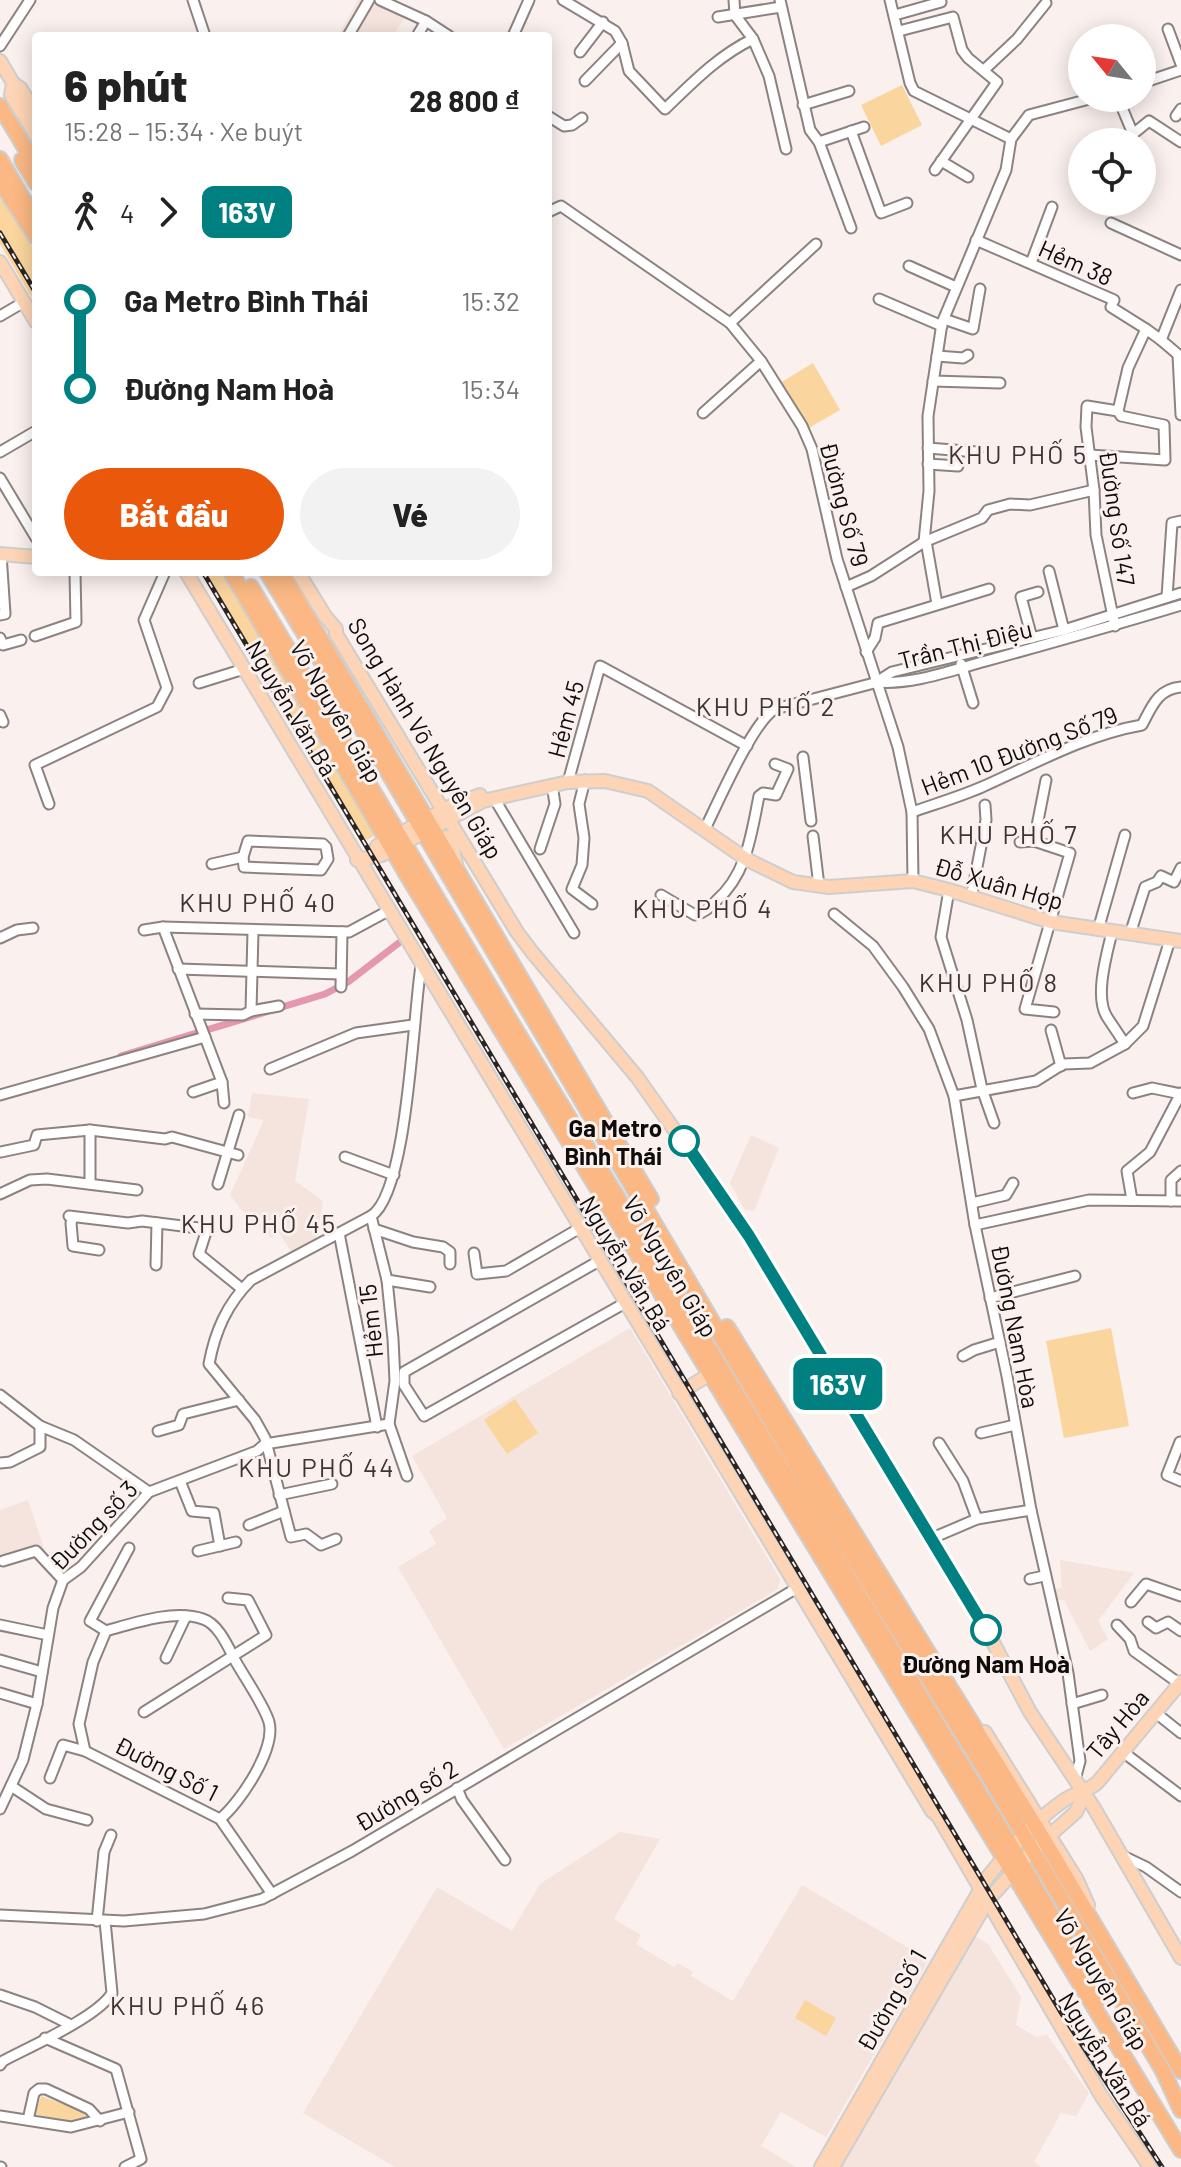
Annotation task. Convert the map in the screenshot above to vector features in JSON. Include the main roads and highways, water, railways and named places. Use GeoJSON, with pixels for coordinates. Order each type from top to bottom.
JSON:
{"type":"FeatureCollection","features":[{"type":"Feature","properties":{"kind":"highway"},"geometry":{"type":"LineString","coordinates":[[0,106],[32,159]]}},
{"type":"Feature","properties":{"kind":"highway"},"geometry":{"type":"LineString","coordinates":[[0,123],[32,176]]}},
{"type":"Feature","properties":{"kind":"highway"},"geometry":{"type":"LineString","coordinates":[[0,159],[32,214]]}},
{"type":"Feature","properties":{"kind":"highway"},"geometry":{"type":"LineString","coordinates":[[1,184],[21,196]]}},
{"type":"Feature","properties":{"kind":"highway"},"geometry":{"type":"LineString","coordinates":[[1,184],[32,231]]}},
{"type":"Feature","properties":{"kind":"highway","name":"Võ Nguyên Giáp"},"geometry":{"type":"LineString","coordinates":[[233,576],[1008,1852],[1181,2150]]}},
{"type":"Feature","properties":{"kind":"highway","name":"Võ Nguyên Giáp"},"geometry":{"type":"LineString","coordinates":[[244,576],[395,842]]}},
{"type":"Feature","properties":{"kind":"highway","name":"Võ Nguyên Giáp"},"geometry":{"type":"LineString","coordinates":[[269,576],[385,767],[457,869],[713,1305],[1032,1826]]}},
{"type":"Feature","properties":{"kind":"highway","name":"Võ Nguyên Giáp"},"geometry":{"type":"LineString","coordinates":[[283,576],[402,776],[428,829],[437,856],[818,1501],[1015,1819],[1032,1826]]}},
{"type":"Feature","properties":{"kind":"highway"},"geometry":{"type":"LineString","coordinates":[[385,767],[402,776]]}},
{"type":"Feature","properties":{"kind":"highway"},"geometry":{"type":"LineString","coordinates":[[997,1765],[998,1792]]}},
{"type":"Feature","properties":{"kind":"highway"},"geometry":{"type":"LineString","coordinates":[[1032,1826],[1042,1842]]}},
{"type":"Feature","properties":{"kind":"highway","name":"Võ Nguyên Giáp"},"geometry":{"type":"LineString","coordinates":[[1042,1842],[1093,1922],[1174,2069],[1181,2110]]}},
{"type":"Feature","properties":{"kind":"highway","name":"Võ Nguyên Giáp"},"geometry":{"type":"LineString","coordinates":[[1042,1842],[1174,2069]]}},
{"type":"Feature","properties":{"kind":"highway","name":"Võ Nguyên Giáp"},"geometry":{"type":"LineString","coordinates":[[1016,1867],[1181,2132]]}},
{"type":"Feature","properties":{"kind":"highway"},"geometry":{"type":"LineString","coordinates":[[1174,2069],[1181,2087]]}},
{"type":"Feature","properties":{"kind":"main road"},"geometry":{"type":"LineString","coordinates":[[0,61],[32,107]]}},
{"type":"Feature","properties":{"kind":"main road"},"geometry":{"type":"LineString","coordinates":[[13,83],[11,95],[32,129]]}},
{"type":"Feature","properties":{"kind":"main road"},"geometry":{"type":"LineString","coordinates":[[0,262],[32,315]]}},
{"type":"Feature","properties":{"kind":"main road"},"geometry":{"type":"LineString","coordinates":[[0,554],[32,557]]}},
{"type":"Feature","properties":{"kind":"main road","name":"Nguyễn Văn Bá"},"geometry":{"type":"LineString","coordinates":[[188,576],[599,1261],[932,1811],[938,1816],[1019,1966],[1027,1972],[1102,2097],[1150,2167]]}},
{"type":"Feature","properties":{"kind":"main road","name":"Song Hành Võ Nguyên Giáp"},"geometry":{"type":"LineString","coordinates":[[300,576],[325,616],[342,633],[421,757],[450,812]]}},
{"type":"Feature","properties":{"kind":"main road","name":"Song Hành Võ Nguyên Giáp"},"geometry":{"type":"LineString","coordinates":[[308,576],[329,611],[336,634],[486,868],[485,880],[532,952],[637,1077],[749,1236],[1017,1682],[1030,1712],[1085,1793],[1181,1958]]}},
{"type":"Feature","properties":{"kind":"main road","name":"Đỗ Xuân Hợp"},"geometry":{"type":"LineString","coordinates":[[450,812],[549,785],[585,780],[618,783],[648,791],[746,859],[793,882],[858,887],[913,881],[1051,922],[1175,941]]}},
{"type":"Feature","properties":{"kind":"main road","name":"Đỗ Xuân Hợp"},"geometry":{"type":"LineString","coordinates":[[357,860],[373,855],[377,846],[428,829],[450,812],[485,794],[537,784],[549,785]]}},
{"type":"Feature","properties":{"kind":"main road"},"geometry":{"type":"LineString","coordinates":[[679,1393],[716,1371]]}},
{"type":"Feature","properties":{"kind":"main road","name":"Tây Hòa"},"geometry":{"type":"LineString","coordinates":[[1016,1867],[1076,1812],[1085,1793],[1180,1683]]}},
{"type":"Feature","properties":{"kind":"main road","name":"Võ Nguyên Giáp"},"geometry":{"type":"LineString","coordinates":[[968,1717],[986,1733],[1032,1826]]}},
{"type":"Feature","properties":{"kind":"main road","name":"Tây Hòa"},"geometry":{"type":"LineString","coordinates":[[1008,1852],[1032,1826],[1068,1797],[1085,1793]]}},
{"type":"Feature","properties":{"kind":"main road"},"geometry":{"type":"LineString","coordinates":[[1032,1826],[1042,1842]]}},
{"type":"Feature","properties":{"kind":"main road","name":"Đường Số 1"},"geometry":{"type":"LineString","coordinates":[[833,2167],[1008,1852]]}},
{"type":"Feature","properties":{"kind":"main road","name":"Đường Số 1"},"geometry":{"type":"LineString","coordinates":[[821,2167],[982,1898],[1016,1867]]}},
{"type":"Feature","properties":{"kind":"waterway"},"geometry":{"type":"LineString","coordinates":[[121,1056],[325,994],[348,982],[400,942]]}},
{"type":"Feature","properties":{"kind":"railway"},"geometry":{"type":"LineString","coordinates":[[0,233],[32,286]]}},
{"type":"Feature","properties":{"kind":"railway"},"geometry":{"type":"LineString","coordinates":[[205,576],[1062,2014],[1162,2167]]}},
{"type":"Feature","properties":{"kind":"place","name":"Ga Metro Bình Thái"},"geometry":{"type":"Point","coordinates":[684,1141]}},
{"type":"Feature","properties":{"kind":"place","name":"Đường Nam Hoà"},"geometry":{"type":"Point","coordinates":[986,1630]}},
{"type":"Feature","properties":{"kind":"district","name":"KHU PHỐ 5"},"geometry":{"type":"Point","coordinates":[1018,453]}},
{"type":"Feature","properties":{"kind":"district","name":"KHU PHỐ 2"},"geometry":{"type":"Point","coordinates":[766,705]}},
{"type":"Feature","properties":{"kind":"district","name":"KHU PHỐ 7"},"geometry":{"type":"Point","coordinates":[1009,833]}},
{"type":"Feature","properties":{"kind":"district","name":"KHU PHỐ 40"},"geometry":{"type":"Point","coordinates":[258,901]}},
{"type":"Feature","properties":{"kind":"district","name":"KHU PHỐ 4"},"geometry":{"type":"Point","coordinates":[703,907]}},
{"type":"Feature","properties":{"kind":"district","name":"KHU PHỐ 8"},"geometry":{"type":"Point","coordinates":[989,981]}},
{"type":"Feature","properties":{"kind":"district","name":"KHU PHỐ 45"},"geometry":{"type":"Point","coordinates":[259,1222]}},
{"type":"Feature","properties":{"kind":"district","name":"KHU PHỐ 44"},"geometry":{"type":"Point","coordinates":[317,1466]}},
{"type":"Feature","properties":{"kind":"district","name":"KHU PHỐ 46"},"geometry":{"type":"Point","coordinates":[188,2004]}}]}
